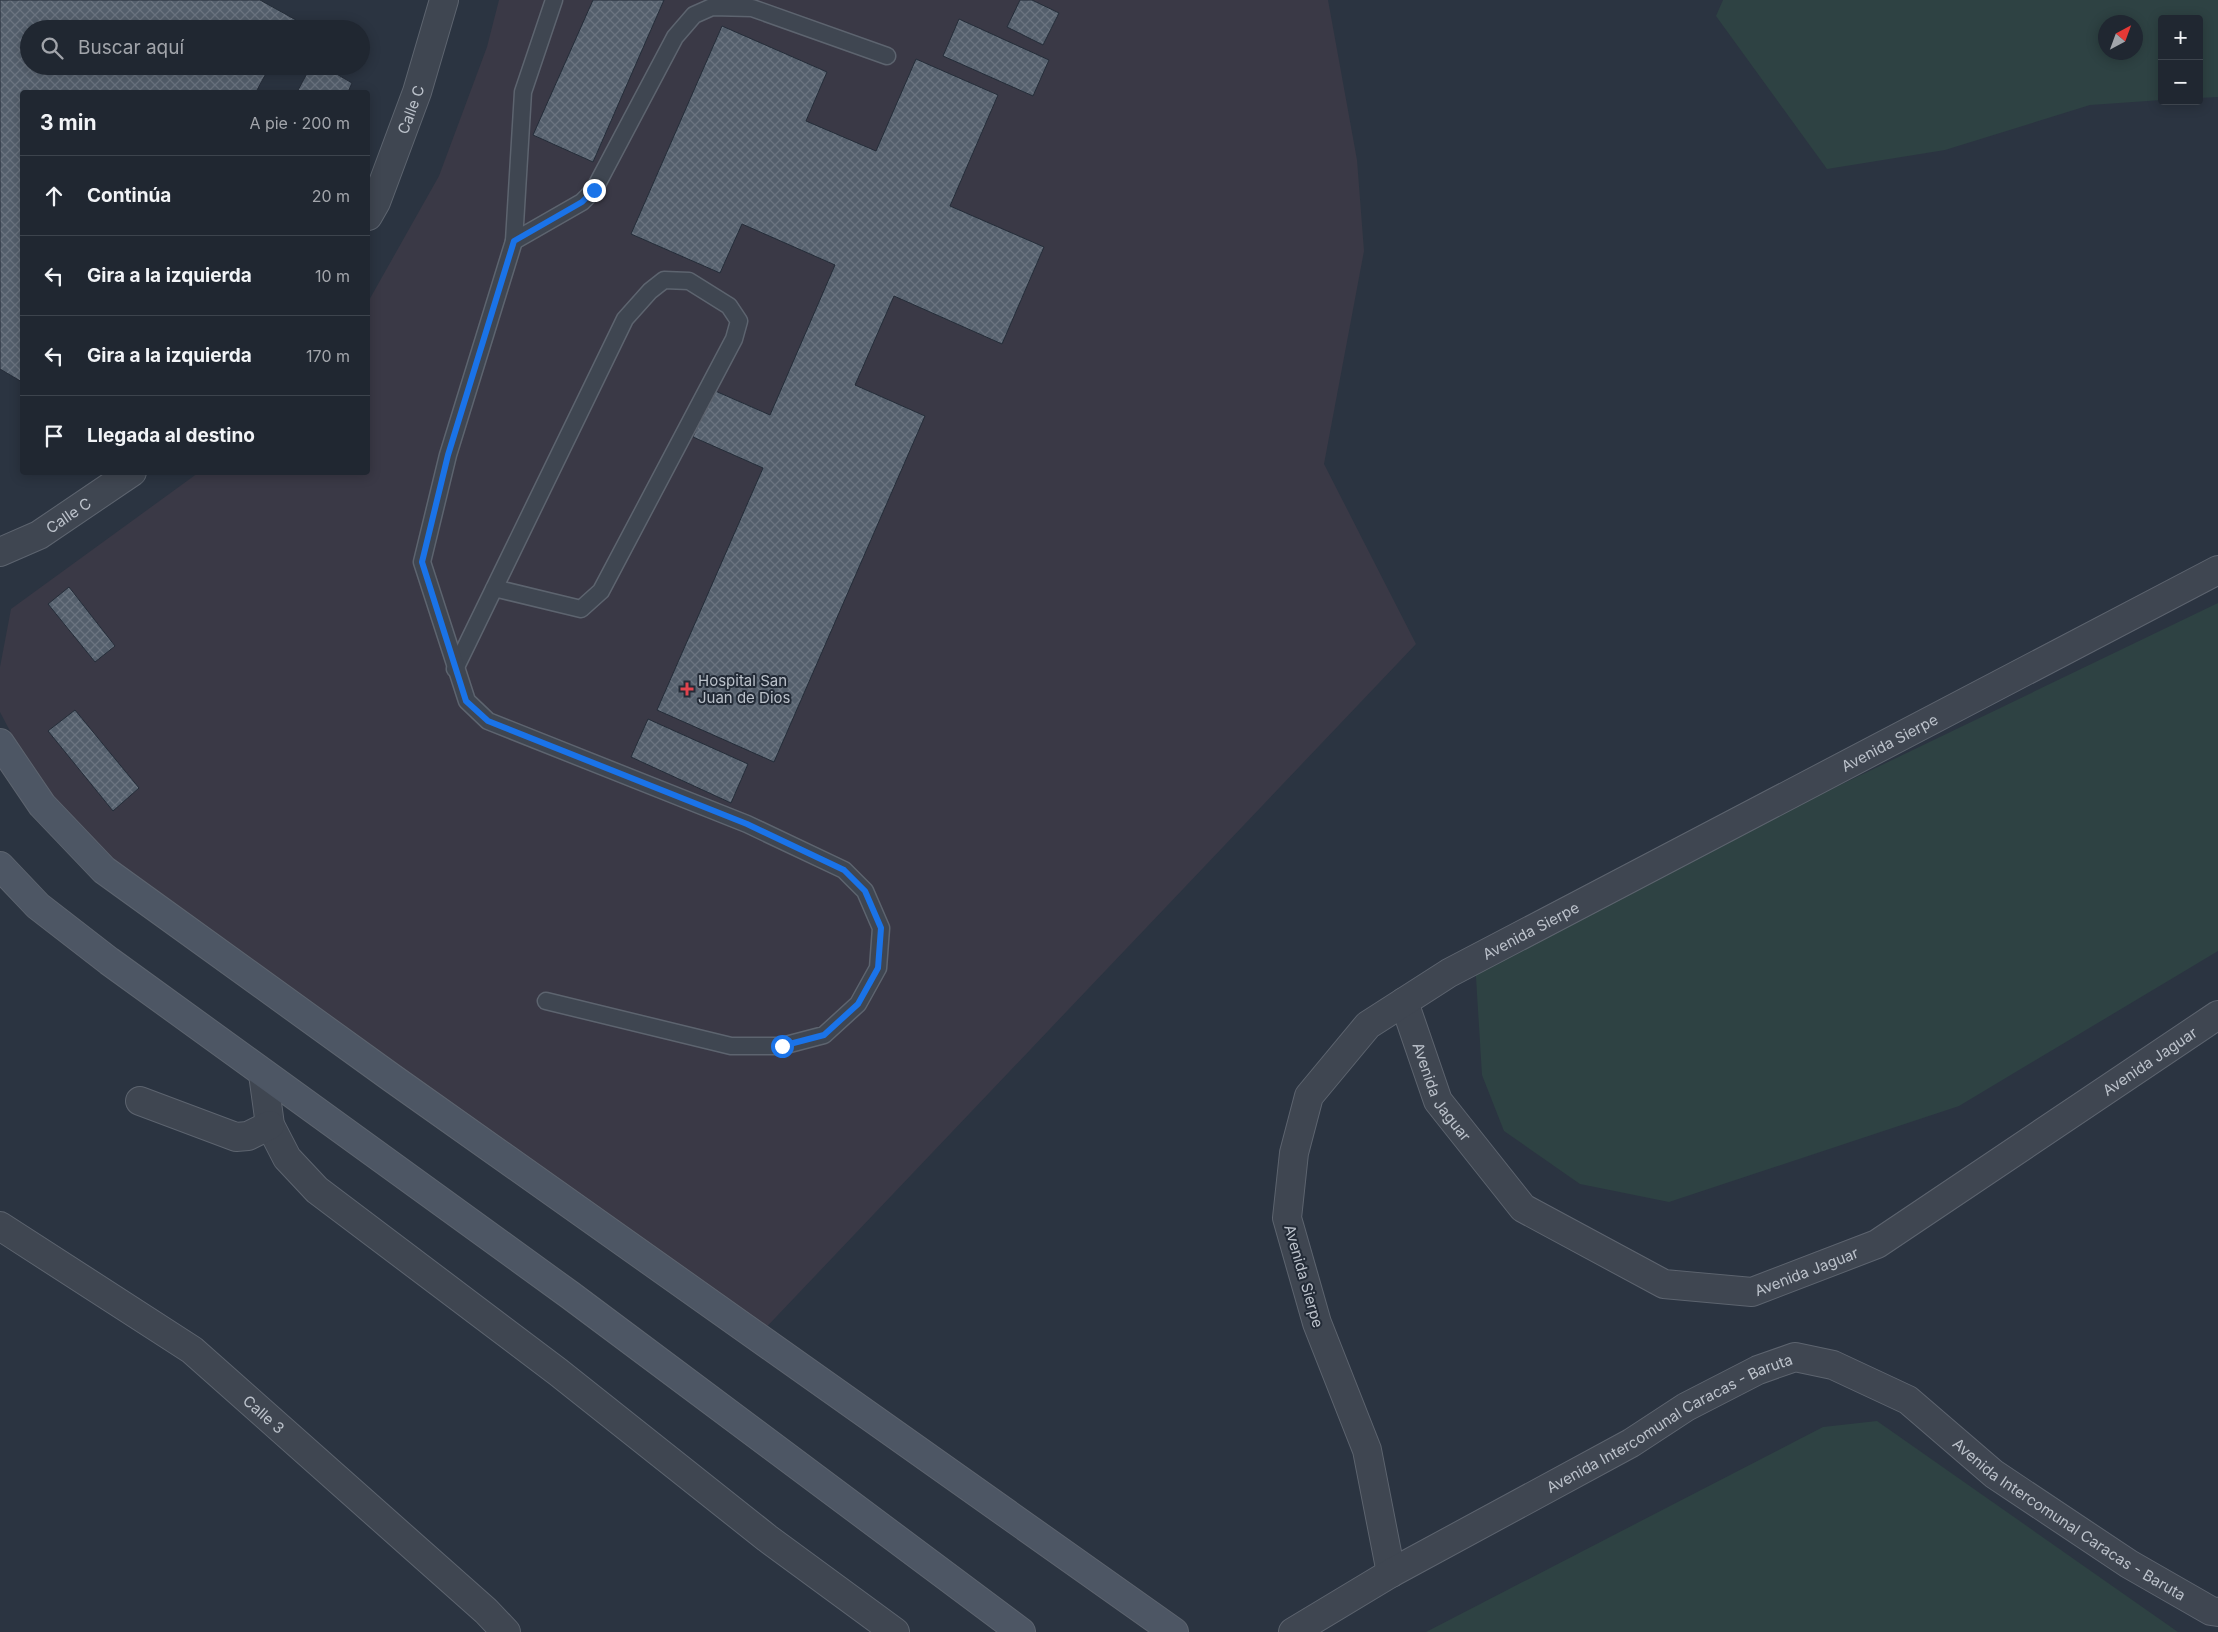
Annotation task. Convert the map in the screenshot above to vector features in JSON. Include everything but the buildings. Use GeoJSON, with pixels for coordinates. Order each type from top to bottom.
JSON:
{"type":"FeatureCollection","features":[{"type":"Feature","properties":{"kind":"street","name":"Calle C"},"geometry":{"type":"LineString","coordinates":[[370,212],[376,202],[417,92],[444,0]]}},
{"type":"Feature","properties":{"kind":"street","name":"Calle C"},"geometry":{"type":"LineString","coordinates":[[0,552],[39,535],[128,475]]}},
{"type":"Feature","properties":{"kind":"street","name":"Avenida Sierpe"},"geometry":{"type":"LineString","coordinates":[[1391,1573],[1367,1450],[1317,1323],[1287,1218],[1294,1153],[1309,1096],[1368,1025],[1449,973],[2218,570]]}},
{"type":"Feature","properties":{"kind":"street"},"geometry":{"type":"LineString","coordinates":[[0,743],[42,805],[104,870],[400,1084],[1174,1632]]}},
{"type":"Feature","properties":{"kind":"street"},"geometry":{"type":"LineString","coordinates":[[0,866],[38,906],[263,1074],[570,1295],[1021,1632]]}},
{"type":"Feature","properties":{"kind":"street","name":"Avenida Jaguar"},"geometry":{"type":"LineString","coordinates":[[1404,1002],[1438,1101],[1523,1208],[1664,1284],[1752,1292],[1877,1244],[2218,1015]]}},
{"type":"Feature","properties":{"kind":"street"},"geometry":{"type":"LineString","coordinates":[[263,1074],[270,1125],[288,1158],[317,1190],[558,1372],[767,1538],[895,1632]]}},
{"type":"Feature","properties":{"kind":"street"},"geometry":{"type":"LineString","coordinates":[[140,1101],[236,1137],[248,1136],[270,1125]]}},
{"type":"Feature","properties":{"kind":"street","name":"Calle 3"},"geometry":{"type":"LineString","coordinates":[[0,1226],[192,1350],[486,1611],[506,1632]]}},
{"type":"Feature","properties":{"kind":"street","name":"Avenida Intercomunal Caracas - Baruta"},"geometry":{"type":"LineString","coordinates":[[1294,1632],[1391,1573],[1631,1443],[1686,1407],[1758,1370],[1794,1358],[1833,1365],[1908,1400],[1994,1474],[2129,1564],[2211,1611],[2218,1612]]}},
{"type":"Feature","properties":{"kind":"lane"},"geometry":{"type":"LineString","coordinates":[[546,1001],[731,1046],[782,1046],[824,1035],[858,1004],[878,968],[881,928],[865,891],[844,870],[747,824],[488,721],[466,701],[422,562],[448,455],[514,241],[523,92],[554,0]]}},
{"type":"Feature","properties":{"kind":"lane"},"geometry":{"type":"LineString","coordinates":[[514,241],[582,202],[594,190],[675,37],[694,15],[712,8],[752,8],[887,56]]}},
{"type":"Feature","properties":{"kind":"lane"},"geometry":{"type":"LineString","coordinates":[[455,669],[494,588],[626,320],[650,291],[664,280],[689,281],[729,306],[738,321],[734,339],[601,591],[581,609],[494,588]]}},
{"type":"Feature","properties":{"kind":"shaded area","name":"Hospital San Juan de Dios"},"geometry":{"type":"Polygon","coordinates":[[[499,0],[1328,0],[1357,160],[1364,251],[1324,464],[1416,644],[757,1337],[136,890],[44,796],[0,712],[0,667],[11,609],[195,475],[370,475],[370,298],[439,176],[487,47],[499,0]]]}},
{"type":"Feature","properties":{"kind":"green space"},"geometry":{"type":"Polygon","coordinates":[[[1723,0],[2218,0],[2218,97],[2203,98],[2203,15],[2158,15],[2158,100],[2090,105],[1945,150],[1827,169],[1716,16],[1723,0]]]}},
{"type":"Feature","properties":{"kind":"green space"},"geometry":{"type":"Polygon","coordinates":[[[2218,603],[2218,951],[1959,1106],[1669,1202],[1580,1184],[1504,1131],[1482,1075],[1475,961],[2218,603]]]}},
{"type":"Feature","properties":{"kind":"green space"},"geometry":{"type":"Polygon","coordinates":[[[1877,1421],[2178,1632],[1426,1632],[1823,1427],[1877,1421]]]}},
{"type":"Feature","properties":{"kind":"place","name":"Hospital San Juan de Dios"},"geometry":{"type":"Point","coordinates":[687,689]}},
{"type":"Feature","properties":{"kind":"route"},"geometry":{"type":"LineString","coordinates":[[594,190],[582,202],[514,241],[448,455],[422,562],[466,701],[488,721],[747,824],[844,870],[865,891],[881,928],[878,968],[858,1004],[824,1035],[782,1046]]}}]}
